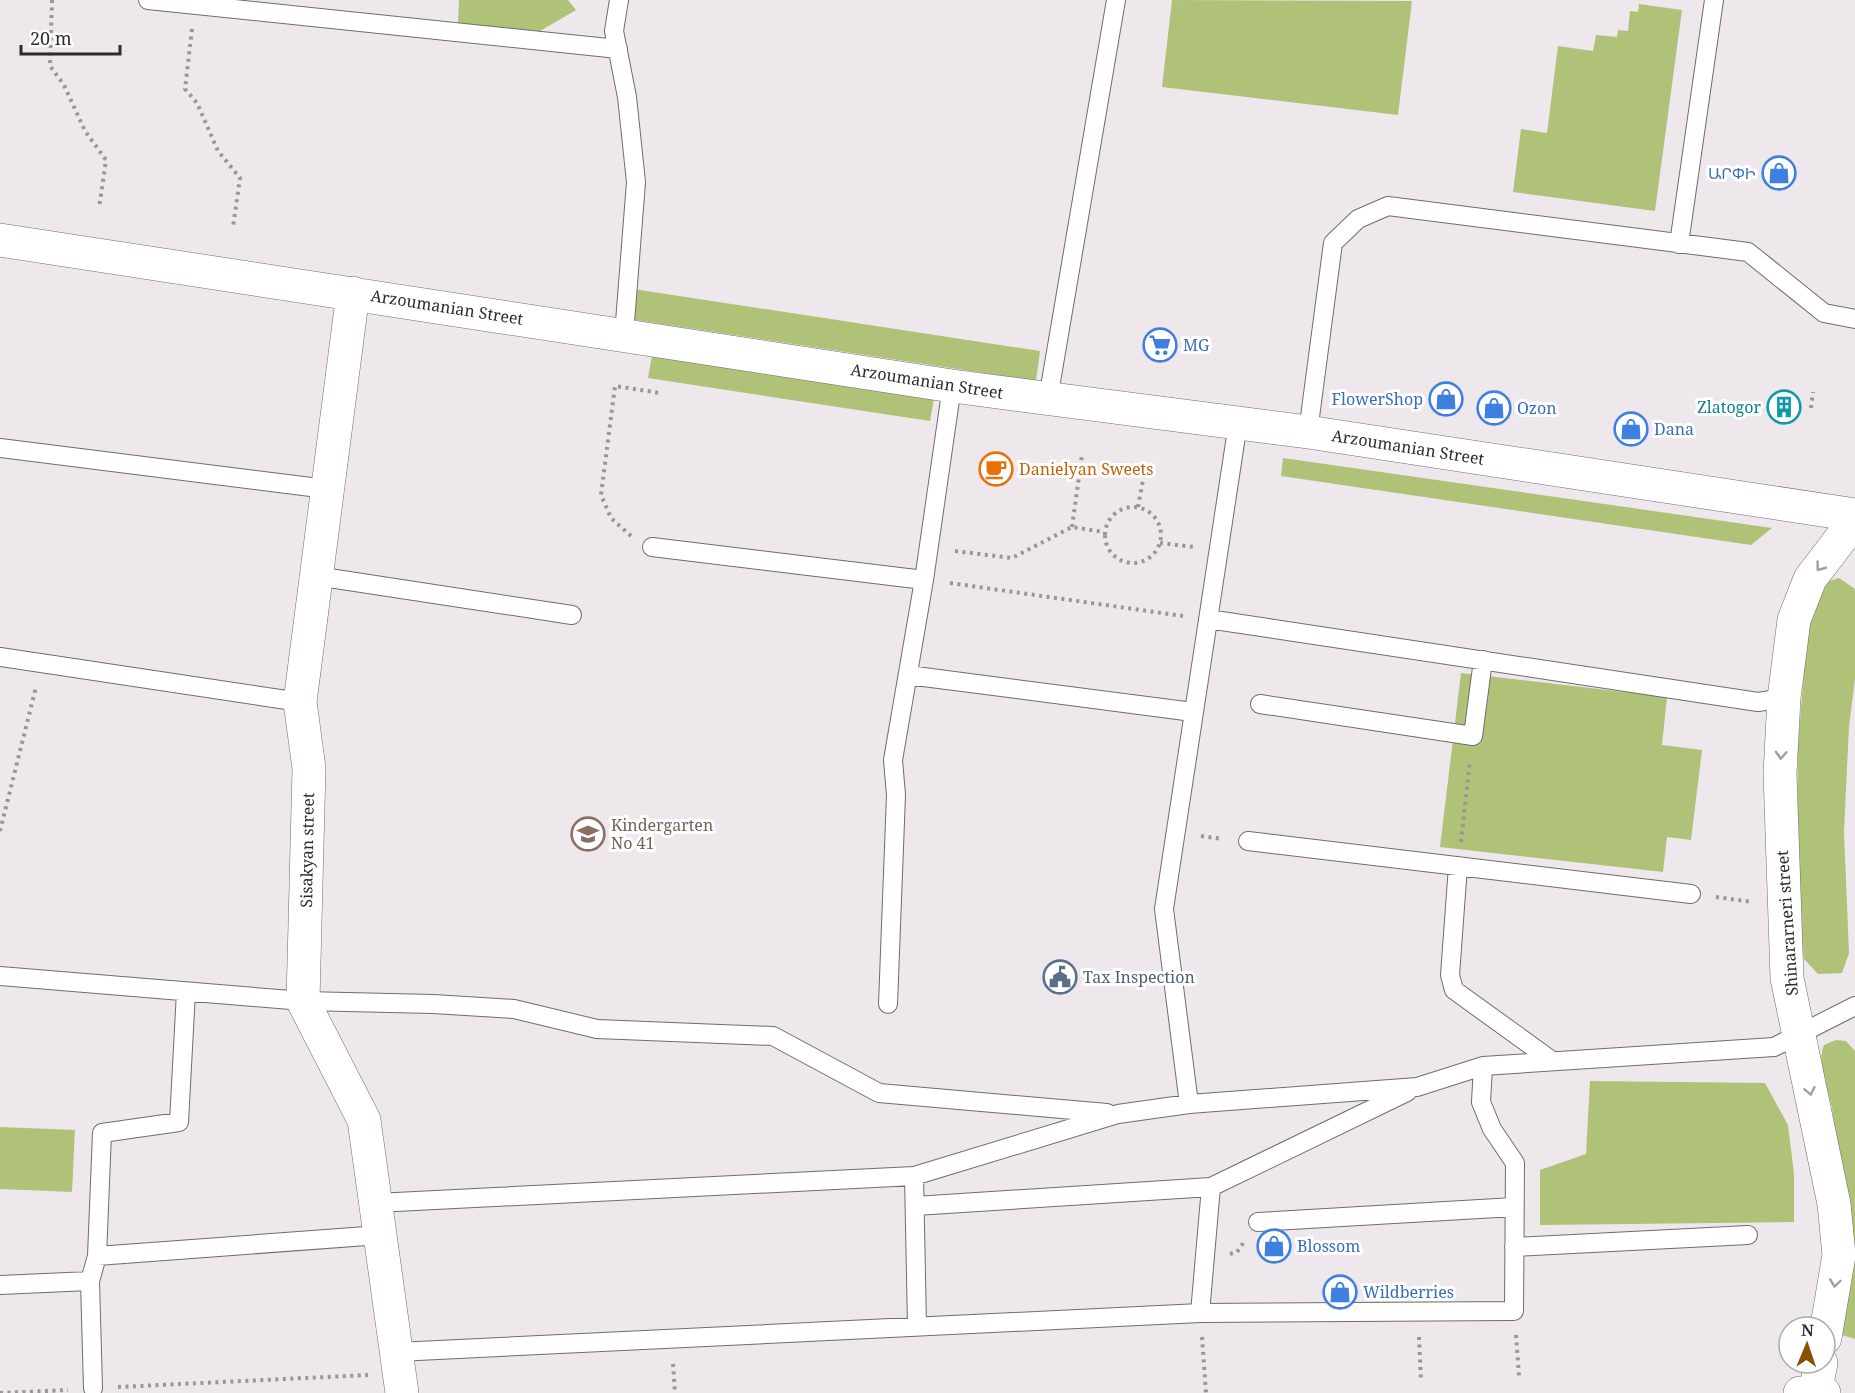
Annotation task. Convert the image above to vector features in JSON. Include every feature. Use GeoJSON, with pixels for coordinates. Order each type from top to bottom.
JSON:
{"type":"FeatureCollection","features":[{"type":"Feature","properties":{"kind":"main road","name":"Arzoumanian Street"},"geometry":{"type":"LineString","coordinates":[[0,240],[952,386],[1308,432],[1855,515]]}},
{"type":"Feature","properties":{"kind":"main road","name":"Sisakyan street"},"geometry":{"type":"LineString","coordinates":[[353,293],[300,702],[309,768],[303,1001],[364,1120],[380,1235],[386,1363],[402,1393]]}},
{"type":"Feature","properties":{"kind":"main road","name":"Shinararneri street"},"geometry":{"type":"LineString","coordinates":[[1829,1315],[1839,1255],[1834,1204],[1787,978],[1782,887],[1780,774],[1784,698],[1794,620],[1810,579],[1855,520]]}},
{"type":"Feature","properties":{"kind":"lane"},"geometry":{"type":"LineString","coordinates":[[148,0],[618,49]]}},
{"type":"Feature","properties":{"kind":"lane"},"geometry":{"type":"LineString","coordinates":[[619,0],[614,32],[636,182],[624,335]]}},
{"type":"Feature","properties":{"kind":"lane"},"geometry":{"type":"LineString","coordinates":[[1048,399],[1116,0]]}},
{"type":"Feature","properties":{"kind":"lane"},"geometry":{"type":"LineString","coordinates":[[1679,244],[1713,0]]}},
{"type":"Feature","properties":{"kind":"lane"},"geometry":{"type":"LineString","coordinates":[[1308,432],[1333,243],[1358,219],[1388,206],[1748,252],[1824,313],[1855,319]]}},
{"type":"Feature","properties":{"kind":"lane"},"geometry":{"type":"LineString","coordinates":[[888,1004],[896,795],[893,760],[924,580],[952,386]]}},
{"type":"Feature","properties":{"kind":"lane"},"geometry":{"type":"LineString","coordinates":[[1189,1104],[1164,909],[1238,423]]}},
{"type":"Feature","properties":{"kind":"lane"},"geometry":{"type":"LineString","coordinates":[[0,448],[327,489]]}},
{"type":"Feature","properties":{"kind":"lane"},"geometry":{"type":"LineString","coordinates":[[652,547],[924,580]]}},
{"type":"Feature","properties":{"kind":"lane"},"geometry":{"type":"LineString","coordinates":[[316,576],[573,615]]}},
{"type":"Feature","properties":{"kind":"lane"},"geometry":{"type":"LineString","coordinates":[[1208,619],[1758,702],[1784,698]]}},
{"type":"Feature","properties":{"kind":"lane"},"geometry":{"type":"LineString","coordinates":[[0,657],[300,702]]}},
{"type":"Feature","properties":{"kind":"lane"},"geometry":{"type":"LineString","coordinates":[[1260,704],[1473,736],[1483,660]]}},
{"type":"Feature","properties":{"kind":"lane"},"geometry":{"type":"LineString","coordinates":[[908,675],[1193,712]]}},
{"type":"Feature","properties":{"kind":"lane"},"geometry":{"type":"LineString","coordinates":[[1248,842],[1691,894]]}},
{"type":"Feature","properties":{"kind":"lane"},"geometry":{"type":"LineString","coordinates":[[1458,866],[1450,964],[1454,990],[1551,1060]]}},
{"type":"Feature","properties":{"kind":"lane"},"geometry":{"type":"LineString","coordinates":[[0,976],[303,1001],[433,1004],[514,1009],[597,1029],[773,1036],[879,1093],[1118,1114]]}},
{"type":"Feature","properties":{"kind":"lane"},"geometry":{"type":"LineString","coordinates":[[93,1388],[90,1281],[97,1256],[102,1133],[179,1122],[186,992]]}},
{"type":"Feature","properties":{"kind":"lane"},"geometry":{"type":"LineString","coordinates":[[915,1206],[1211,1187],[1417,1087],[1483,1066],[1774,1047],[1855,1006]]}},
{"type":"Feature","properties":{"kind":"lane"},"geometry":{"type":"LineString","coordinates":[[386,1363],[917,1326],[1200,1313],[1514,1311],[1515,1163],[1485,1113],[1480,1087],[1483,1066]]}},
{"type":"Feature","properties":{"kind":"lane"},"geometry":{"type":"LineString","coordinates":[[376,1203],[914,1176],[1118,1114],[1189,1104],[1417,1087]]}},
{"type":"Feature","properties":{"kind":"lane"},"geometry":{"type":"LineString","coordinates":[[914,1176],[917,1326]]}},
{"type":"Feature","properties":{"kind":"lane"},"geometry":{"type":"LineString","coordinates":[[1200,1313],[1211,1187]]}},
{"type":"Feature","properties":{"kind":"lane"},"geometry":{"type":"LineString","coordinates":[[1258,1222],[1514,1207]]}},
{"type":"Feature","properties":{"kind":"lane"},"geometry":{"type":"LineString","coordinates":[[97,1256],[380,1235]]}},
{"type":"Feature","properties":{"kind":"lane"},"geometry":{"type":"LineString","coordinates":[[1514,1247],[1748,1235]]}},
{"type":"Feature","properties":{"kind":"lane"},"geometry":{"type":"LineString","coordinates":[[0,1285],[90,1281]]}},
{"type":"Feature","properties":{"kind":"path"},"geometry":{"type":"LineString","coordinates":[[52,0],[50,66],[63,86],[85,131],[106,160],[99,208]]}},
{"type":"Feature","properties":{"kind":"path"},"geometry":{"type":"LineString","coordinates":[[194,5],[185,89],[197,103],[218,151],[240,178],[233,227]]}},
{"type":"Feature","properties":{"kind":"path"},"geometry":{"type":"LineString","coordinates":[[652,547],[625,533],[611,518],[601,495],[601,476],[615,386],[660,393]]}},
{"type":"Feature","properties":{"kind":"path"},"geometry":{"type":"LineString","coordinates":[[1811,408],[1813,392]]}},
{"type":"Feature","properties":{"kind":"path"},"geometry":{"type":"LineString","coordinates":[[1072,527],[1082,454]]}},
{"type":"Feature","properties":{"kind":"path"},"geometry":{"type":"LineString","coordinates":[[1138,507],[1146,464]]}},
{"type":"Feature","properties":{"kind":"path"},"geometry":{"type":"LineString","coordinates":[[1138,507],[1154,516],[1159,524],[1160,543],[1149,558],[1132,563],[1115,556],[1109,550],[1104,532],[1107,523],[1120,509],[1138,507]]}},
{"type":"Feature","properties":{"kind":"path"},"geometry":{"type":"LineString","coordinates":[[928,547],[1012,558],[1072,527],[1104,532]]}},
{"type":"Feature","properties":{"kind":"path"},"geometry":{"type":"LineString","coordinates":[[1160,543],[1218,550]]}},
{"type":"Feature","properties":{"kind":"path"},"geometry":{"type":"LineString","coordinates":[[924,580],[1208,619]]}},
{"type":"Feature","properties":{"kind":"path"},"geometry":{"type":"LineString","coordinates":[[0,831],[36,686]]}},
{"type":"Feature","properties":{"kind":"path"},"geometry":{"type":"LineString","coordinates":[[1458,866],[1473,736]]}},
{"type":"Feature","properties":{"kind":"path"},"geometry":{"type":"LineString","coordinates":[[1174,833],[1248,842]]}},
{"type":"Feature","properties":{"kind":"path"},"geometry":{"type":"LineString","coordinates":[[1691,894],[1756,903]]}},
{"type":"Feature","properties":{"kind":"path"},"geometry":{"type":"LineString","coordinates":[[1205,1259],[1237,1252],[1258,1222]]}},
{"type":"Feature","properties":{"kind":"path"},"geometry":{"type":"LineString","coordinates":[[1419,1312],[1421,1381]]}},
{"type":"Feature","properties":{"kind":"path"},"geometry":{"type":"LineString","coordinates":[[1200,1313],[1206,1393]]}},
{"type":"Feature","properties":{"kind":"path"},"geometry":{"type":"LineString","coordinates":[[1515,1327],[1519,1376]]}},
{"type":"Feature","properties":{"kind":"path"},"geometry":{"type":"LineString","coordinates":[[0,1393],[93,1388],[386,1363]]}},
{"type":"Feature","properties":{"kind":"green space"},"geometry":{"type":"Polygon","coordinates":[[[459,0],[568,0],[576,10],[540,31],[458,23],[459,0]]]}},
{"type":"Feature","properties":{"kind":"green space"},"geometry":{"type":"Polygon","coordinates":[[[1172,0],[1412,1],[1398,115],[1162,87],[1172,0]]]}},
{"type":"Feature","properties":{"kind":"green space"},"geometry":{"type":"Polygon","coordinates":[[[1639,4],[1682,10],[1655,211],[1513,192],[1521,129],[1547,133],[1558,46],[1593,51],[1596,35],[1617,37],[1618,30],[1628,31],[1630,11],[1638,12],[1639,4]]]}},
{"type":"Feature","properties":{"kind":"green space"},"geometry":{"type":"Polygon","coordinates":[[[627,288],[1040,351],[1036,381],[622,318],[627,288]]]}},
{"type":"Feature","properties":{"kind":"green space"},"geometry":{"type":"Polygon","coordinates":[[[653,350],[935,393],[930,421],[648,378],[653,350]]]}},
{"type":"Feature","properties":{"kind":"green space"},"geometry":{"type":"Polygon","coordinates":[[[1283,458],[1772,528],[1751,545],[1281,476],[1283,458]]]}},
{"type":"Feature","properties":{"kind":"green space"},"geometry":{"type":"Polygon","coordinates":[[[1839,578],[1855,589],[1855,679],[1849,726],[1844,832],[1849,953],[1842,973],[1818,974],[1804,959],[1796,876],[1798,745],[1808,625],[1826,582],[1839,578]]]}},
{"type":"Feature","properties":{"kind":"green space"},"geometry":{"type":"Polygon","coordinates":[[[1461,673],[1667,697],[1662,745],[1702,750],[1691,840],[1667,837],[1663,872],[1440,847],[1461,673]]]}},
{"type":"Feature","properties":{"kind":"green space"},"geometry":{"type":"Polygon","coordinates":[[[1836,1040],[1846,1041],[1855,1051],[1855,1339],[1839,1334],[1838,1164],[1832,1108],[1821,1060],[1824,1045],[1836,1040]]]}},
{"type":"Feature","properties":{"kind":"green space"},"geometry":{"type":"Polygon","coordinates":[[[1590,1081],[1765,1083],[1788,1125],[1794,1174],[1794,1222],[1540,1225],[1540,1170],[1586,1154],[1590,1081]]]}},
{"type":"Feature","properties":{"kind":"green space"},"geometry":{"type":"Polygon","coordinates":[[[0,1127],[75,1130],[72,1192],[0,1189],[0,1127]]]}},
{"type":"Feature","properties":{"kind":"place","name":"ԱՐՓԻ"},"geometry":{"type":"Point","coordinates":[1779,173]}},
{"type":"Feature","properties":{"kind":"place","name":"MG"},"geometry":{"type":"Point","coordinates":[1160,345]}},
{"type":"Feature","properties":{"kind":"place","name":"FlowerShop"},"geometry":{"type":"Point","coordinates":[1446,399]}},
{"type":"Feature","properties":{"kind":"place","name":"Zlatogor"},"geometry":{"type":"Point","coordinates":[1784,407]}},
{"type":"Feature","properties":{"kind":"place","name":"Ozon"},"geometry":{"type":"Point","coordinates":[1494,408]}},
{"type":"Feature","properties":{"kind":"place","name":"Dana"},"geometry":{"type":"Point","coordinates":[1631,429]}},
{"type":"Feature","properties":{"kind":"place","name":"Danielyan Sweets"},"geometry":{"type":"Point","coordinates":[996,469]}},
{"type":"Feature","properties":{"kind":"place","name":"Kindergarten No 41"},"geometry":{"type":"Point","coordinates":[588,834]}},
{"type":"Feature","properties":{"kind":"place","name":"Tax Inspection"},"geometry":{"type":"Point","coordinates":[1060,977]}},
{"type":"Feature","properties":{"kind":"place","name":"Blossom"},"geometry":{"type":"Point","coordinates":[1274,1246]}},
{"type":"Feature","properties":{"kind":"place","name":"Wildberries"},"geometry":{"type":"Point","coordinates":[1340,1292]}}]}
